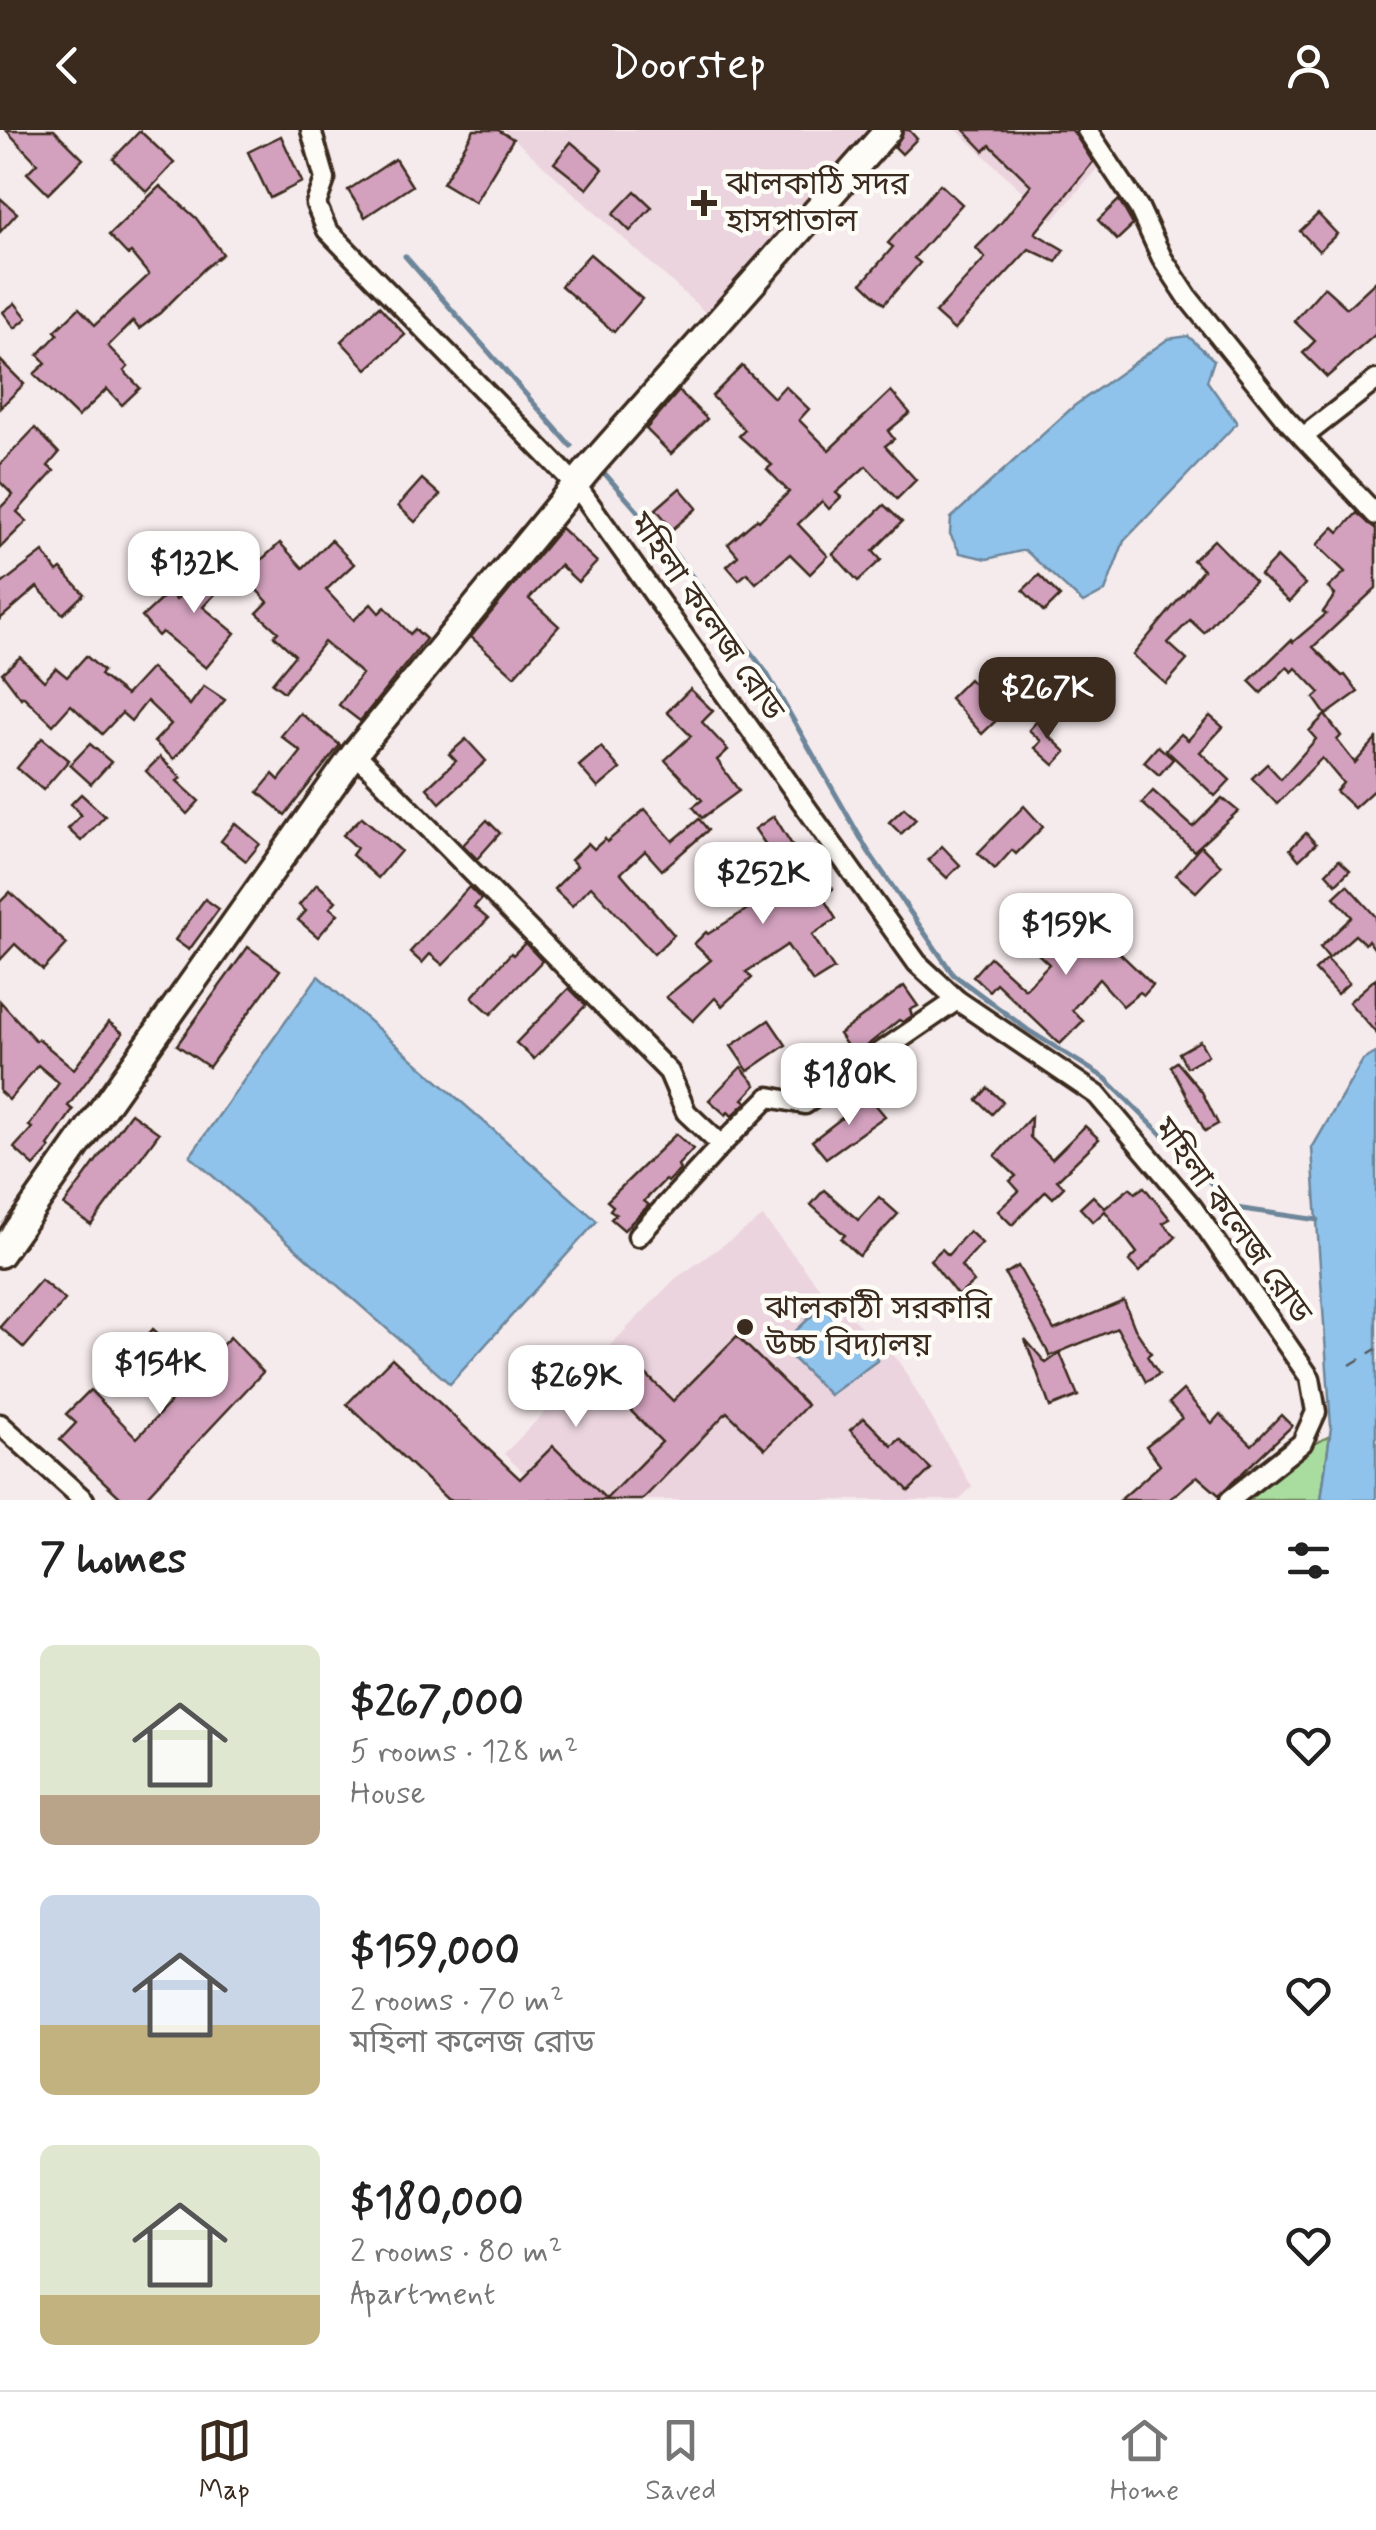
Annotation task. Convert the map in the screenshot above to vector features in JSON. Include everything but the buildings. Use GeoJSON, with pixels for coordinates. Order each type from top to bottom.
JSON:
{"type":"FeatureCollection","features":[{"type":"Feature","properties":{"kind":"main road"},"geometry":{"type":"LineString","coordinates":[[0,1254],[356,752],[576,485],[888,130]]}},
{"type":"Feature","properties":{"kind":"street","name":"মহিলা কলেজ রোড"},"geometry":{"type":"LineString","coordinates":[[311,130],[326,179],[316,204],[326,230],[576,485],[917,963],[958,1000],[1097,1095],[1192,1208],[1310,1378],[1316,1412],[1302,1442],[1230,1500]]}},
{"type":"Feature","properties":{"kind":"street"},"geometry":{"type":"LineString","coordinates":[[1088,130],[1139,208],[1162,258],[1189,300],[1303,437],[1376,514]]}},
{"type":"Feature","properties":{"kind":"street"},"geometry":{"type":"LineString","coordinates":[[1303,437],[1376,380]]}},
{"type":"Feature","properties":{"kind":"street"},"geometry":{"type":"LineString","coordinates":[[356,752],[669,1072],[686,1112],[722,1145]]}},
{"type":"Feature","properties":{"kind":"street"},"geometry":{"type":"LineString","coordinates":[[638,1236],[769,1097],[805,1104],[958,1000]]}},
{"type":"Feature","properties":{"kind":"street"},"geometry":{"type":"LineString","coordinates":[[0,1424],[84,1500]]}},
{"type":"Feature","properties":{"kind":"shaded area","name":"ঝালকাঠি সদর হাসপাতাল"},"geometry":{"type":"Polygon","coordinates":[[[504,130],[888,130],[717,323],[504,130]]]}},
{"type":"Feature","properties":{"kind":"shaded area"},"geometry":{"type":"Polygon","coordinates":[[[957,130],[1086,130],[1106,158],[1053,220],[957,130]]]}},
{"type":"Feature","properties":{"kind":"shaded area","name":"ঝালকাঠী সরকারি উচ্চ বিদ্যালয়"},"geometry":{"type":"Polygon","coordinates":[[[763,1217],[825,1294],[898,1360],[972,1487],[959,1500],[553,1500],[504,1454],[675,1279],[763,1217]]]}},
{"type":"Feature","properties":{"kind":"green space"},"geometry":{"type":"Polygon","coordinates":[[[1330,1436],[1321,1500],[1244,1500],[1311,1445],[1330,1436]]]}},
{"type":"Feature","properties":{"kind":"water"},"geometry":{"type":"Polygon","coordinates":[[[1188,336],[1214,360],[1207,381],[1237,423],[1124,541],[1105,591],[1083,603],[1025,550],[987,559],[960,553],[950,534],[951,518],[1074,406],[1168,339],[1188,336]]]}},
{"type":"Feature","properties":{"kind":"water"},"geometry":{"type":"Polygon","coordinates":[[[318,976],[597,1221],[450,1384],[190,1156],[318,976]]]}},
{"type":"Feature","properties":{"kind":"water"},"geometry":{"type":"Polygon","coordinates":[[[1376,1053],[1376,1500],[1321,1500],[1331,1427],[1312,1148],[1363,1060],[1376,1053]]]}},
{"type":"Feature","properties":{"kind":"water"},"geometry":{"type":"Polygon","coordinates":[[[822,1306],[878,1360],[830,1395],[780,1346],[822,1306]]]}},
{"type":"Feature","properties":{"kind":"waterway"},"geometry":{"type":"LineString","coordinates":[[405,256],[571,446]]}},
{"type":"Feature","properties":{"kind":"waterway"},"geometry":{"type":"LineString","coordinates":[[606,475],[670,548],[766,672],[868,851],[953,974],[1028,1030],[1105,1078],[1236,1208],[1318,1220]]}},
{"type":"Feature","properties":{"kind":"ferry route"},"geometry":{"type":"LineString","coordinates":[[1350,1365],[1376,1349]]}},
{"type":"Feature","properties":{"kind":"place","name":"ঝালকাঠি সদর হাসপাতাল"},"geometry":{"type":"Point","coordinates":[704,203]}},
{"type":"Feature","properties":{"kind":"place","name":"ঝালকাঠী সরকারি উচ্চ বিদ্যালয়"},"geometry":{"type":"Point","coordinates":[745,1327]}}]}
